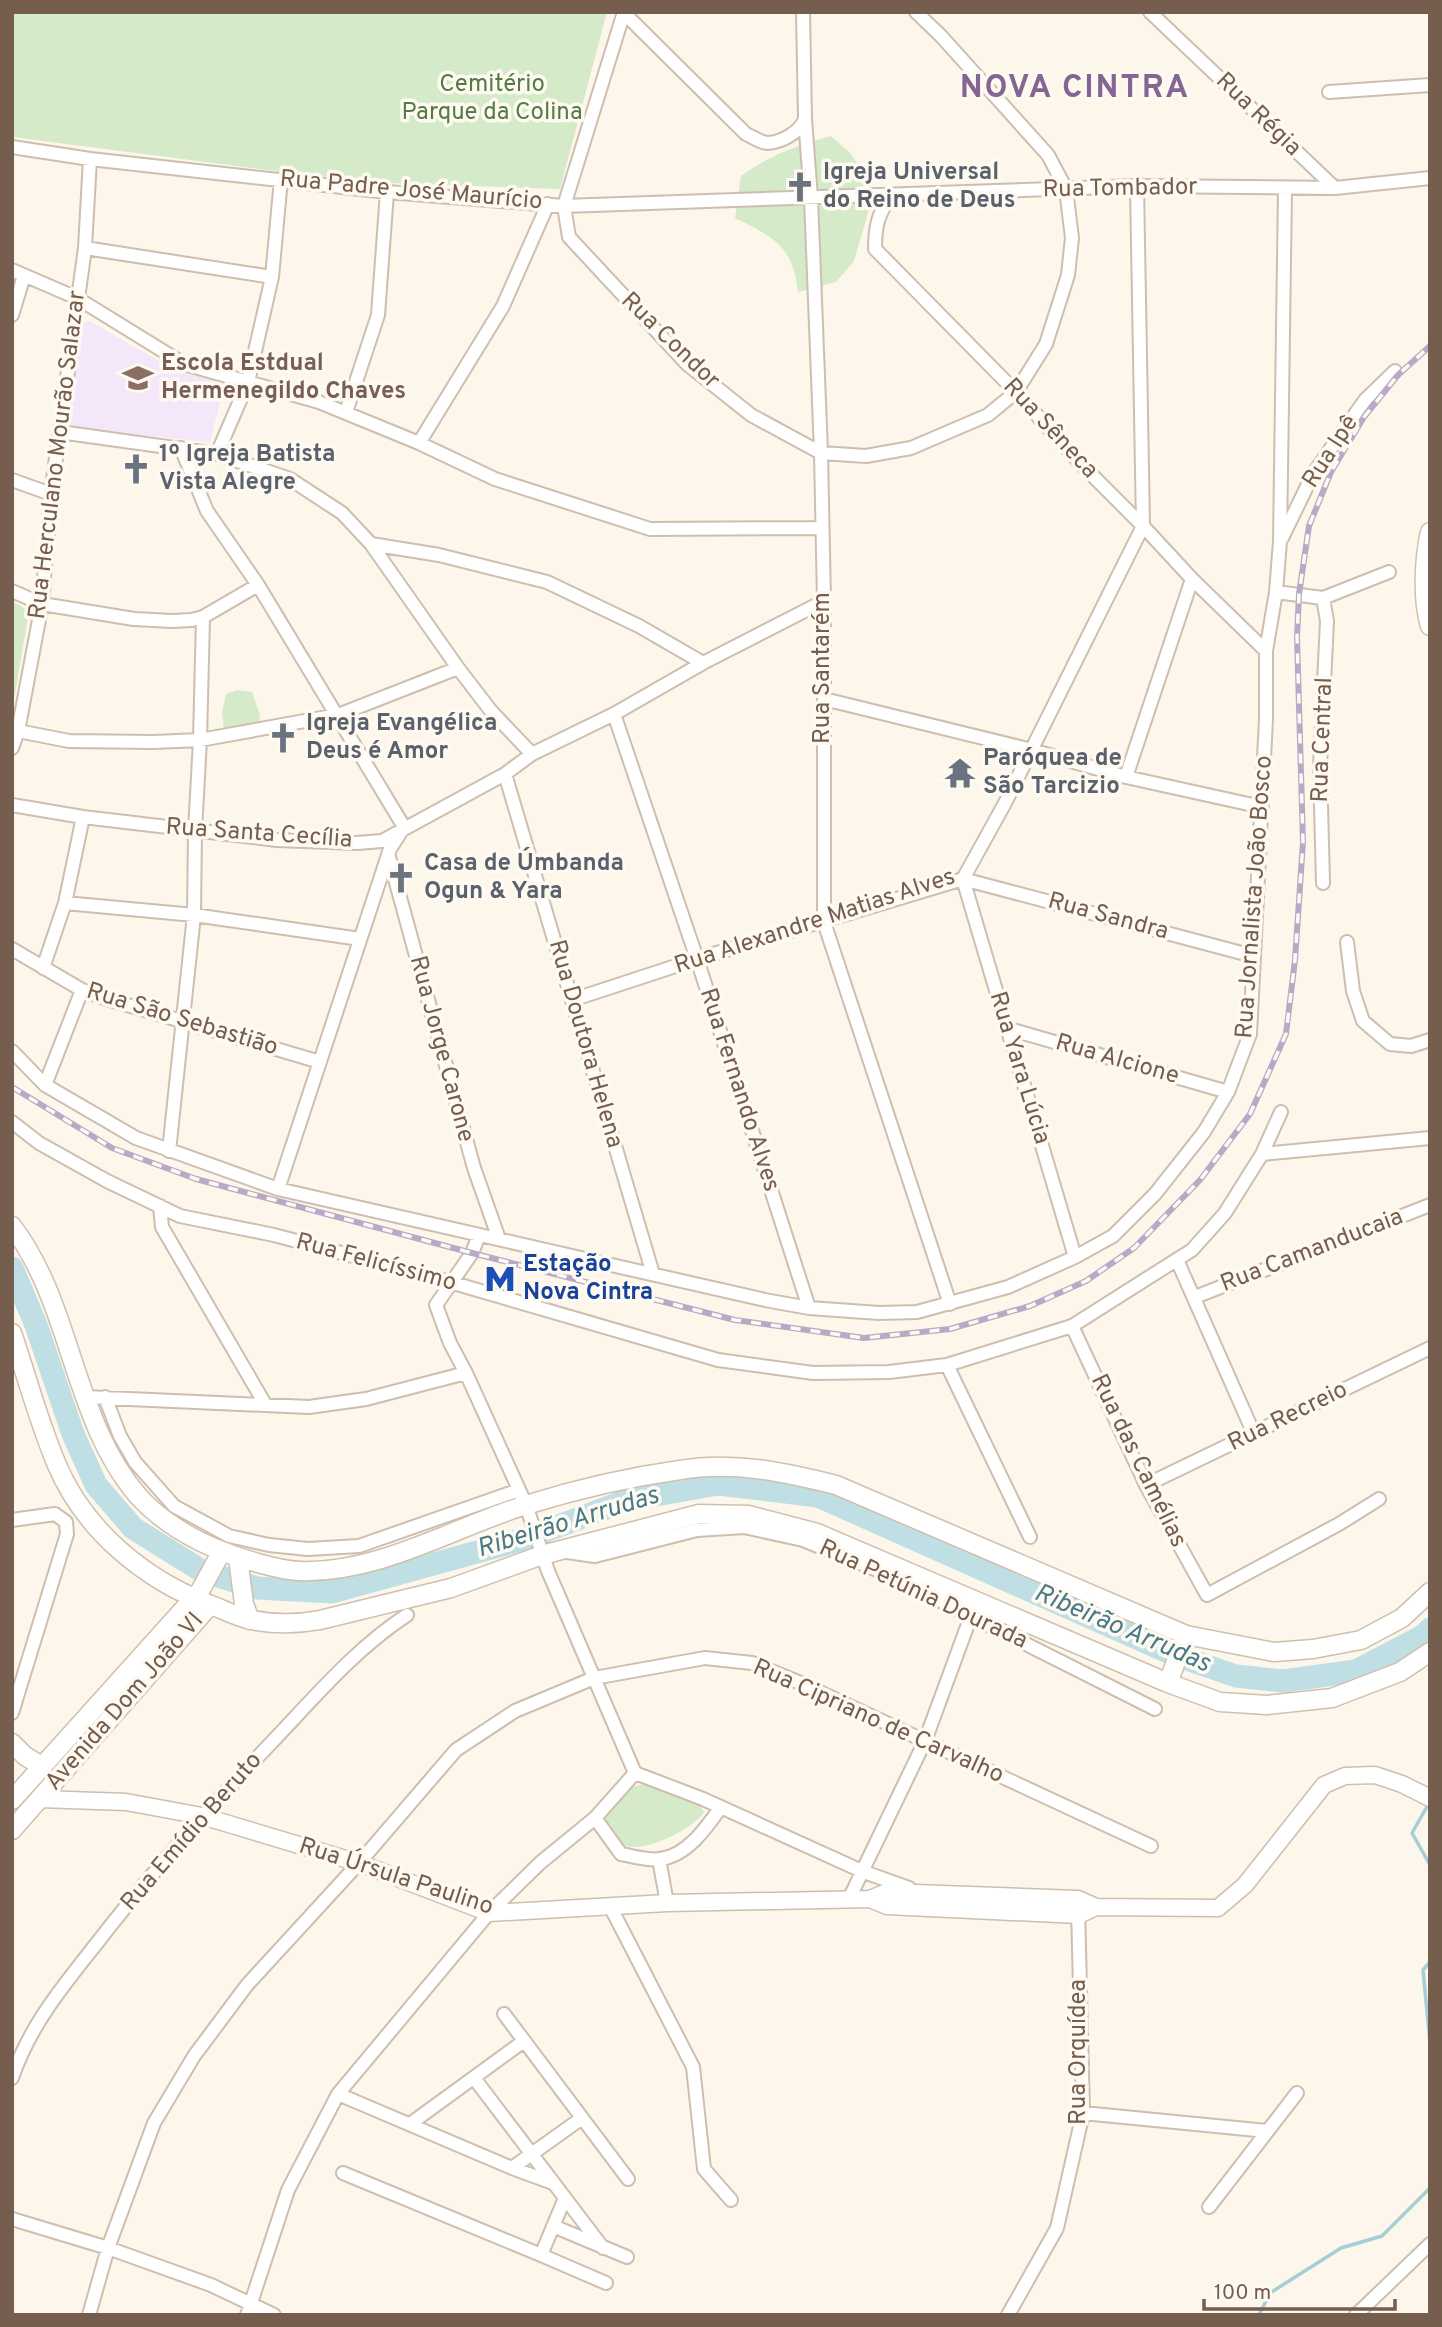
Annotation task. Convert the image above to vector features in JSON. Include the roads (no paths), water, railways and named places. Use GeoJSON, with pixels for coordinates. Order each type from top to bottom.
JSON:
{"type":"FeatureCollection","features":[{"type":"Feature","properties":{"kind":"main road"},"geometry":{"type":"LineString","coordinates":[[1430,532],[1426,549],[1426,615],[1430,626]]}},
{"type":"Feature","properties":{"kind":"main road"},"geometry":{"type":"LineString","coordinates":[[12,1226],[22,1238],[43,1279],[85,1397],[123,1476],[141,1499],[161,1517],[229,1559],[297,1571],[346,1567],[374,1561],[423,1533],[479,1513],[682,1469],[733,1466],[782,1472],[836,1485],[1186,1637],[1274,1652],[1313,1649],[1361,1640],[1402,1618],[1430,1592]]}},
{"type":"Feature","properties":{"kind":"main road"},"geometry":{"type":"LineString","coordinates":[[12,1333],[58,1466],[82,1510],[104,1536],[151,1575],[202,1598],[247,1612],[304,1623],[320,1620],[451,1588],[546,1551],[699,1514],[748,1515],[817,1533],[1220,1702],[1267,1705],[1332,1698],[1400,1672],[1430,1652]]}},
{"type":"Feature","properties":{"kind":"main road"},"geometry":{"type":"LineString","coordinates":[[202,1598],[229,1559]]}},
{"type":"Feature","properties":{"kind":"main road"},"geometry":{"type":"LineString","coordinates":[[229,1559],[247,1612]]}},
{"type":"Feature","properties":{"kind":"main road","name":"Avenida Dom João VI"},"geometry":{"type":"LineString","coordinates":[[12,1802],[202,1598]]}},
{"type":"Feature","properties":{"kind":"main road","name":"Avenida Dom João VI"},"geometry":{"type":"LineString","coordinates":[[12,1830],[202,1598]]}},
{"type":"Feature","properties":{"kind":"main road"},"geometry":{"type":"LineString","coordinates":[[1169,1681],[1186,1637]]}},
{"type":"Feature","properties":{"kind":"main road"},"geometry":{"type":"LineString","coordinates":[[12,1743],[25,1756],[43,1767]]}},
{"type":"Feature","properties":{"kind":"main road","name":"Rua Úrsula Paulino"},"geometry":{"type":"LineString","coordinates":[[12,1802],[40,1799]]}},
{"type":"Feature","properties":{"kind":"street"},"geometry":{"type":"LineString","coordinates":[[564,206],[624,12],[746,134],[765,143],[782,139],[802,128],[806,119]]}},
{"type":"Feature","properties":{"kind":"street","name":"Rua Santarém"},"geometry":{"type":"LineString","coordinates":[[803,12],[821,453],[824,922],[950,1304]]}},
{"type":"Feature","properties":{"kind":"street","name":"Rua Condor"},"geometry":{"type":"LineString","coordinates":[[564,206],[569,237],[687,364],[751,415],[821,453],[866,456],[911,448],[988,415],[1017,392],[1046,344],[1068,275],[1072,237],[1066,189],[1048,155],[942,36],[916,12]]}},
{"type":"Feature","properties":{"kind":"street","name":"Rua Régia"},"geometry":{"type":"LineString","coordinates":[[1150,12],[1335,188]]}},
{"type":"Feature","properties":{"kind":"street"},"geometry":{"type":"LineString","coordinates":[[1329,92],[1430,85]]}},
{"type":"Feature","properties":{"kind":"street","name":"Rua Padre José Maurício"},"geometry":{"type":"LineString","coordinates":[[12,147],[90,159],[387,192],[564,206],[811,198]]}},
{"type":"Feature","properties":{"kind":"street","name":"Rua Herculano Mourão Salazar"},"geometry":{"type":"LineString","coordinates":[[12,748],[41,604],[51,494],[85,248],[90,159]]}},
{"type":"Feature","properties":{"kind":"street","name":"Rua Tombador"},"geometry":{"type":"LineString","coordinates":[[811,198],[1137,186],[1335,188],[1430,178]]}},
{"type":"Feature","properties":{"kind":"street"},"geometry":{"type":"LineString","coordinates":[[217,454],[248,382],[272,277],[281,179]]}},
{"type":"Feature","properties":{"kind":"street"},"geometry":{"type":"LineString","coordinates":[[1137,186],[1143,526]]}},
{"type":"Feature","properties":{"kind":"street","name":"Rua Jornalista João Bosco"},"geometry":{"type":"LineString","coordinates":[[12,1051],[44,1085],[135,1138],[278,1189],[809,1308],[879,1313],[917,1312],[1008,1287],[1075,1257],[1113,1236],[1155,1194],[1204,1132],[1228,1092],[1250,1034],[1266,719],[1266,651],[1276,592],[1280,541],[1285,189]]}},
{"type":"Feature","properties":{"kind":"street"},"geometry":{"type":"LineString","coordinates":[[346,412],[378,315],[387,192]]}},
{"type":"Feature","properties":{"kind":"street","name":"Rua Sêneca"},"geometry":{"type":"LineString","coordinates":[[892,195],[880,211],[874,228],[875,249],[1017,392],[1081,464],[1192,579],[1266,651]]}},
{"type":"Feature","properties":{"kind":"street"},"geometry":{"type":"LineString","coordinates":[[419,443],[503,306],[548,204]]}},
{"type":"Feature","properties":{"kind":"street"},"geometry":{"type":"LineString","coordinates":[[85,248],[272,277]]}},
{"type":"Feature","properties":{"kind":"street"},"geometry":{"type":"LineString","coordinates":[[12,315],[18,273],[77,298],[184,364],[319,402],[419,443],[495,479],[650,529],[821,528]]}},
{"type":"Feature","properties":{"kind":"street","name":"Rua Ipê"},"geometry":{"type":"LineString","coordinates":[[1280,541],[1313,474],[1365,400],[1395,371]]}},
{"type":"Feature","properties":{"kind":"street"},"geometry":{"type":"LineString","coordinates":[[60,432],[217,454],[290,479],[342,513],[371,544],[491,711],[532,754]]}},
{"type":"Feature","properties":{"kind":"street"},"geometry":{"type":"LineString","coordinates":[[181,448],[207,511],[258,585],[404,827],[390,849],[278,1189]]}},
{"type":"Feature","properties":{"kind":"street"},"geometry":{"type":"LineString","coordinates":[[12,480],[51,494]]}},
{"type":"Feature","properties":{"kind":"street","name":"Rua Alexandre Matias Alves"},"geometry":{"type":"LineString","coordinates":[[572,1000],[697,959],[963,879],[1032,750],[1143,526]]}},
{"type":"Feature","properties":{"kind":"street"},"geometry":{"type":"LineString","coordinates":[[371,544],[439,555],[547,582],[639,626],[703,663]]}},
{"type":"Feature","properties":{"kind":"street"},"geometry":{"type":"LineString","coordinates":[[1276,592],[1323,598],[1389,572]]}},
{"type":"Feature","properties":{"kind":"street"},"geometry":{"type":"LineString","coordinates":[[1126,777],[1192,579]]}},
{"type":"Feature","properties":{"kind":"street"},"geometry":{"type":"LineString","coordinates":[[12,591],[41,604],[134,619],[172,621],[204,617],[258,585]]}},
{"type":"Feature","properties":{"kind":"street","name":"Rua Central"},"geometry":{"type":"LineString","coordinates":[[1323,598],[1327,621],[1320,766],[1323,883]]}},
{"type":"Feature","properties":{"kind":"street","name":"Rua Santa Cecília"},"geometry":{"type":"LineString","coordinates":[[12,806],[277,840],[357,843],[382,841],[505,774],[532,754],[614,714],[703,663],[824,601]]}},
{"type":"Feature","properties":{"kind":"street"},"geometry":{"type":"LineString","coordinates":[[169,1151],[194,915],[204,617]]}},
{"type":"Feature","properties":{"kind":"street"},"geometry":{"type":"LineString","coordinates":[[15,728],[69,741],[201,740],[338,715],[458,668]]}},
{"type":"Feature","properties":{"kind":"street"},"geometry":{"type":"LineString","coordinates":[[824,699],[1032,750],[1126,777],[1262,807]]}},
{"type":"Feature","properties":{"kind":"street","name":"Rua Fernando Alves"},"geometry":{"type":"LineString","coordinates":[[614,714],[697,959],[809,1308]]}},
{"type":"Feature","properties":{"kind":"street","name":"Rua Doutora Helena"},"geometry":{"type":"LineString","coordinates":[[505,774],[653,1274]]}},
{"type":"Feature","properties":{"kind":"street"},"geometry":{"type":"LineString","coordinates":[[43,968],[65,903],[83,817]]}},
{"type":"Feature","properties":{"kind":"street","name":"Rua Jorge Carone"},"geometry":{"type":"LineString","coordinates":[[389,857],[474,1168],[499,1239]]}},
{"type":"Feature","properties":{"kind":"street","name":"Rua Sandra"},"geometry":{"type":"LineString","coordinates":[[963,879],[1253,956]]}},
{"type":"Feature","properties":{"kind":"street","name":"Rua Yara Lúcia"},"geometry":{"type":"LineString","coordinates":[[963,879],[1075,1257]]}},
{"type":"Feature","properties":{"kind":"street"},"geometry":{"type":"LineString","coordinates":[[65,903],[194,915],[360,939]]}},
{"type":"Feature","properties":{"kind":"street"},"geometry":{"type":"LineString","coordinates":[[1347,942],[1353,991],[1363,1021],[1390,1044],[1411,1046],[1430,1040]]}},
{"type":"Feature","properties":{"kind":"street","name":"Rua São Sebastião"},"geometry":{"type":"LineString","coordinates":[[12,949],[82,990],[320,1062]]}},
{"type":"Feature","properties":{"kind":"street"},"geometry":{"type":"LineString","coordinates":[[44,1085],[82,990]]}},
{"type":"Feature","properties":{"kind":"street","name":"Rua Alcione"},"geometry":{"type":"LineString","coordinates":[[1006,1028],[1228,1092]]}},
{"type":"Feature","properties":{"kind":"street","name":"Rua Felicíssimo"},"geometry":{"type":"LineString","coordinates":[[12,1122],[39,1143],[107,1181],[180,1216],[274,1235],[450,1282],[718,1360],[813,1373],[889,1372],[947,1365],[1072,1326],[1192,1250],[1225,1213],[1262,1154],[1281,1112]]}},
{"type":"Feature","properties":{"kind":"street"},"geometry":{"type":"LineString","coordinates":[[1262,1154],[1430,1138]]}},
{"type":"Feature","properties":{"kind":"street","name":"Rua Camanducaia"},"geometry":{"type":"LineString","coordinates":[[1195,1297],[1430,1205]]}},
{"type":"Feature","properties":{"kind":"street"},"geometry":{"type":"LineString","coordinates":[[160,1206],[162,1227],[265,1405]]}},
{"type":"Feature","properties":{"kind":"street"},"geometry":{"type":"LineString","coordinates":[[479,1235],[472,1253],[436,1305],[450,1343],[546,1551],[594,1678],[635,1773],[722,1807],[864,1872],[896,1885],[930,1894]]}},
{"type":"Feature","properties":{"kind":"street"},"geometry":{"type":"LineString","coordinates":[[1177,1260],[1254,1434]]}},
{"type":"Feature","properties":{"kind":"street","name":"Rua das Camélias"},"geometry":{"type":"LineString","coordinates":[[1072,1326],[1146,1485],[1207,1595],[1339,1524],[1379,1499]]}},
{"type":"Feature","properties":{"kind":"street","name":"Rua Recreio"},"geometry":{"type":"LineString","coordinates":[[1146,1485],[1430,1348]]}},
{"type":"Feature","properties":{"kind":"street"},"geometry":{"type":"LineString","coordinates":[[947,1365],[1030,1537]]}},
{"type":"Feature","properties":{"kind":"street"},"geometry":{"type":"LineString","coordinates":[[85,1397],[309,1407],[366,1399],[466,1373]]}},
{"type":"Feature","properties":{"kind":"street"},"geometry":{"type":"LineString","coordinates":[[105,1397],[120,1436],[135,1462],[174,1506],[229,1536],[295,1548],[333,1548],[359,1546],[423,1533]]}},
{"type":"Feature","properties":{"kind":"street"},"geometry":{"type":"LineString","coordinates":[[12,1520],[55,1514],[66,1522],[67,1534],[12,1713]]}},
{"type":"Feature","properties":{"kind":"street","name":"Rua Petúnia Dourada"},"geometry":{"type":"LineString","coordinates":[[546,1551],[595,1556],[697,1530],[744,1527],[803,1539],[887,1574],[1155,1709]]}},
{"type":"Feature","properties":{"kind":"street"},"geometry":{"type":"LineString","coordinates":[[333,1548],[346,1567]]}},
{"type":"Feature","properties":{"kind":"street","name":"Rua Emídio Beruto"},"geometry":{"type":"LineString","coordinates":[[12,2078],[44,2010],[112,1923],[202,1816],[361,1649],[407,1615]]}},
{"type":"Feature","properties":{"kind":"street"},"geometry":{"type":"LineString","coordinates":[[849,1899],[925,1741],[971,1616]]}},
{"type":"Feature","properties":{"kind":"street","name":"Rua Cipriano de Carvalho"},"geometry":{"type":"LineString","coordinates":[[89,2315],[108,2248],[155,2123],[194,2056],[247,1985],[359,1863],[456,1750],[515,1711],[594,1678],[705,1658],[752,1663],[1151,1846]]}},
{"type":"Feature","properties":{"kind":"street"},"geometry":{"type":"LineString","coordinates":[[249,2310],[288,2190],[338,2094],[489,1913],[540,1863],[595,1818],[635,1773]]}},
{"type":"Feature","properties":{"kind":"street","name":"Rua Úrsula Paulino"},"geometry":{"type":"LineString","coordinates":[[870,1899],[887,1906],[1218,1908],[1245,1885],[1324,1784],[1345,1776],[1375,1775],[1428,1797]]}},
{"type":"Feature","properties":{"kind":"street","name":"Rua Úrsula Paulino"},"geometry":{"type":"LineString","coordinates":[[40,1799],[126,1802],[202,1816],[359,1863],[489,1913],[667,1903],[870,1899],[887,1892],[1078,1907]]}},
{"type":"Feature","properties":{"kind":"street"},"geometry":{"type":"LineString","coordinates":[[595,1818],[621,1854],[659,1859],[681,1852],[722,1807]]}},
{"type":"Feature","properties":{"kind":"street"},"geometry":{"type":"LineString","coordinates":[[659,1859],[667,1903]]}},
{"type":"Feature","properties":{"kind":"street","name":"Rua Orquídea"},"geometry":{"type":"LineString","coordinates":[[1008,2315],[1057,2228],[1083,2113],[1078,1907]]}},
{"type":"Feature","properties":{"kind":"street"},"geometry":{"type":"LineString","coordinates":[[611,1908],[693,2067],[704,2169],[731,2200]]}},
{"type":"Feature","properties":{"kind":"street"},"geometry":{"type":"LineString","coordinates":[[504,2014],[628,2179]]}},
{"type":"Feature","properties":{"kind":"street"},"geometry":{"type":"LineString","coordinates":[[410,2124],[524,2041]]}},
{"type":"Feature","properties":{"kind":"street"},"geometry":{"type":"LineString","coordinates":[[474,2078],[603,2248]]}},
{"type":"Feature","properties":{"kind":"street"},"geometry":{"type":"LineString","coordinates":[[1209,2207],[1297,2093]]}},
{"type":"Feature","properties":{"kind":"street"},"geometry":{"type":"LineString","coordinates":[[338,2094],[553,2183]]}},
{"type":"Feature","properties":{"kind":"street"},"geometry":{"type":"LineString","coordinates":[[1083,2113],[1267,2131]]}},
{"type":"Feature","properties":{"kind":"street"},"geometry":{"type":"LineString","coordinates":[[512,2168],[582,2118]]}},
{"type":"Feature","properties":{"kind":"street"},"geometry":{"type":"LineString","coordinates":[[343,2173],[607,2283]]}},
{"type":"Feature","properties":{"kind":"street"},"geometry":{"type":"LineString","coordinates":[[541,2255],[565,2198]]}},
{"type":"Feature","properties":{"kind":"street"},"geometry":{"type":"LineString","coordinates":[[12,2219],[108,2248],[211,2285],[249,2310],[274,2315]]}},
{"type":"Feature","properties":{"kind":"street"},"geometry":{"type":"LineString","coordinates":[[553,2226],[627,2257]]}},
{"type":"Feature","properties":{"kind":"street"},"geometry":{"type":"LineString","coordinates":[[1356,2315],[1430,2244]]}},
{"type":"Feature","properties":{"kind":"waterway","name":"Ribeirão Arrudas"},"geometry":{"type":"LineString","coordinates":[[12,1268],[36,1325],[73,1434],[96,1485],[133,1528],[202,1571],[257,1588],[332,1592],[524,1539],[628,1500],[718,1484],[818,1496],[1175,1655],[1236,1676],[1283,1681],[1356,1671],[1423,1636],[1430,1629]]}},
{"type":"Feature","properties":{"kind":"waterway"},"geometry":{"type":"LineString","coordinates":[[1429,1803],[1412,1833],[1430,1865]]}},
{"type":"Feature","properties":{"kind":"waterway"},"geometry":{"type":"LineString","coordinates":[[1430,1962],[1423,1970],[1430,2043]]}},
{"type":"Feature","properties":{"kind":"waterway"},"geometry":{"type":"LineString","coordinates":[[1259,2315],[1270,2293],[1341,2248],[1382,2236],[1430,2188]]}},
{"type":"Feature","properties":{"kind":"railway"},"geometry":{"type":"LineString","coordinates":[[12,1087],[112,1148],[196,1179],[735,1320],[864,1338],[950,1329],[1030,1306],[1086,1281],[1134,1248],[1200,1180],[1250,1114],[1286,1034],[1295,960],[1303,842],[1297,637],[1299,594],[1309,526],[1331,472],[1364,417],[1398,375],[1430,346]]}},
{"type":"Feature","properties":{"kind":"place","name":"Igreja Universal do Reino de Deus"},"geometry":{"type":"Point","coordinates":[800,187]}},
{"type":"Feature","properties":{"kind":"place","name":"Escola Estdual Hermenegildo Chaves"},"geometry":{"type":"Point","coordinates":[138,378]}},
{"type":"Feature","properties":{"kind":"place","name":"1º Igreja Batista Vista Alegre"},"geometry":{"type":"Point","coordinates":[136,469]}},
{"type":"Feature","properties":{"kind":"place","name":"Igreja Evangélica Deus é Amor"},"geometry":{"type":"Point","coordinates":[283,738]}},
{"type":"Feature","properties":{"kind":"place","name":"Paróquea de São Tarcizio"},"geometry":{"type":"Point","coordinates":[960,773]}},
{"type":"Feature","properties":{"kind":"place","name":"Casa de Úmbanda Ogun & Yara"},"geometry":{"type":"Point","coordinates":[401,878]}},
{"type":"Feature","properties":{"kind":"place","name":"Estação Nova Cintra"},"geometry":{"type":"Point","coordinates":[500,1279]}},
{"type":"Feature","properties":{"kind":"district","name":"NOVA CINTRA"},"geometry":{"type":"Point","coordinates":[1075,89]}},
{"type":"Feature","properties":{"kind":"park label","name":"Cemitério Parque da Colina"},"geometry":{"type":"Point","coordinates":[492,99]}}]}
